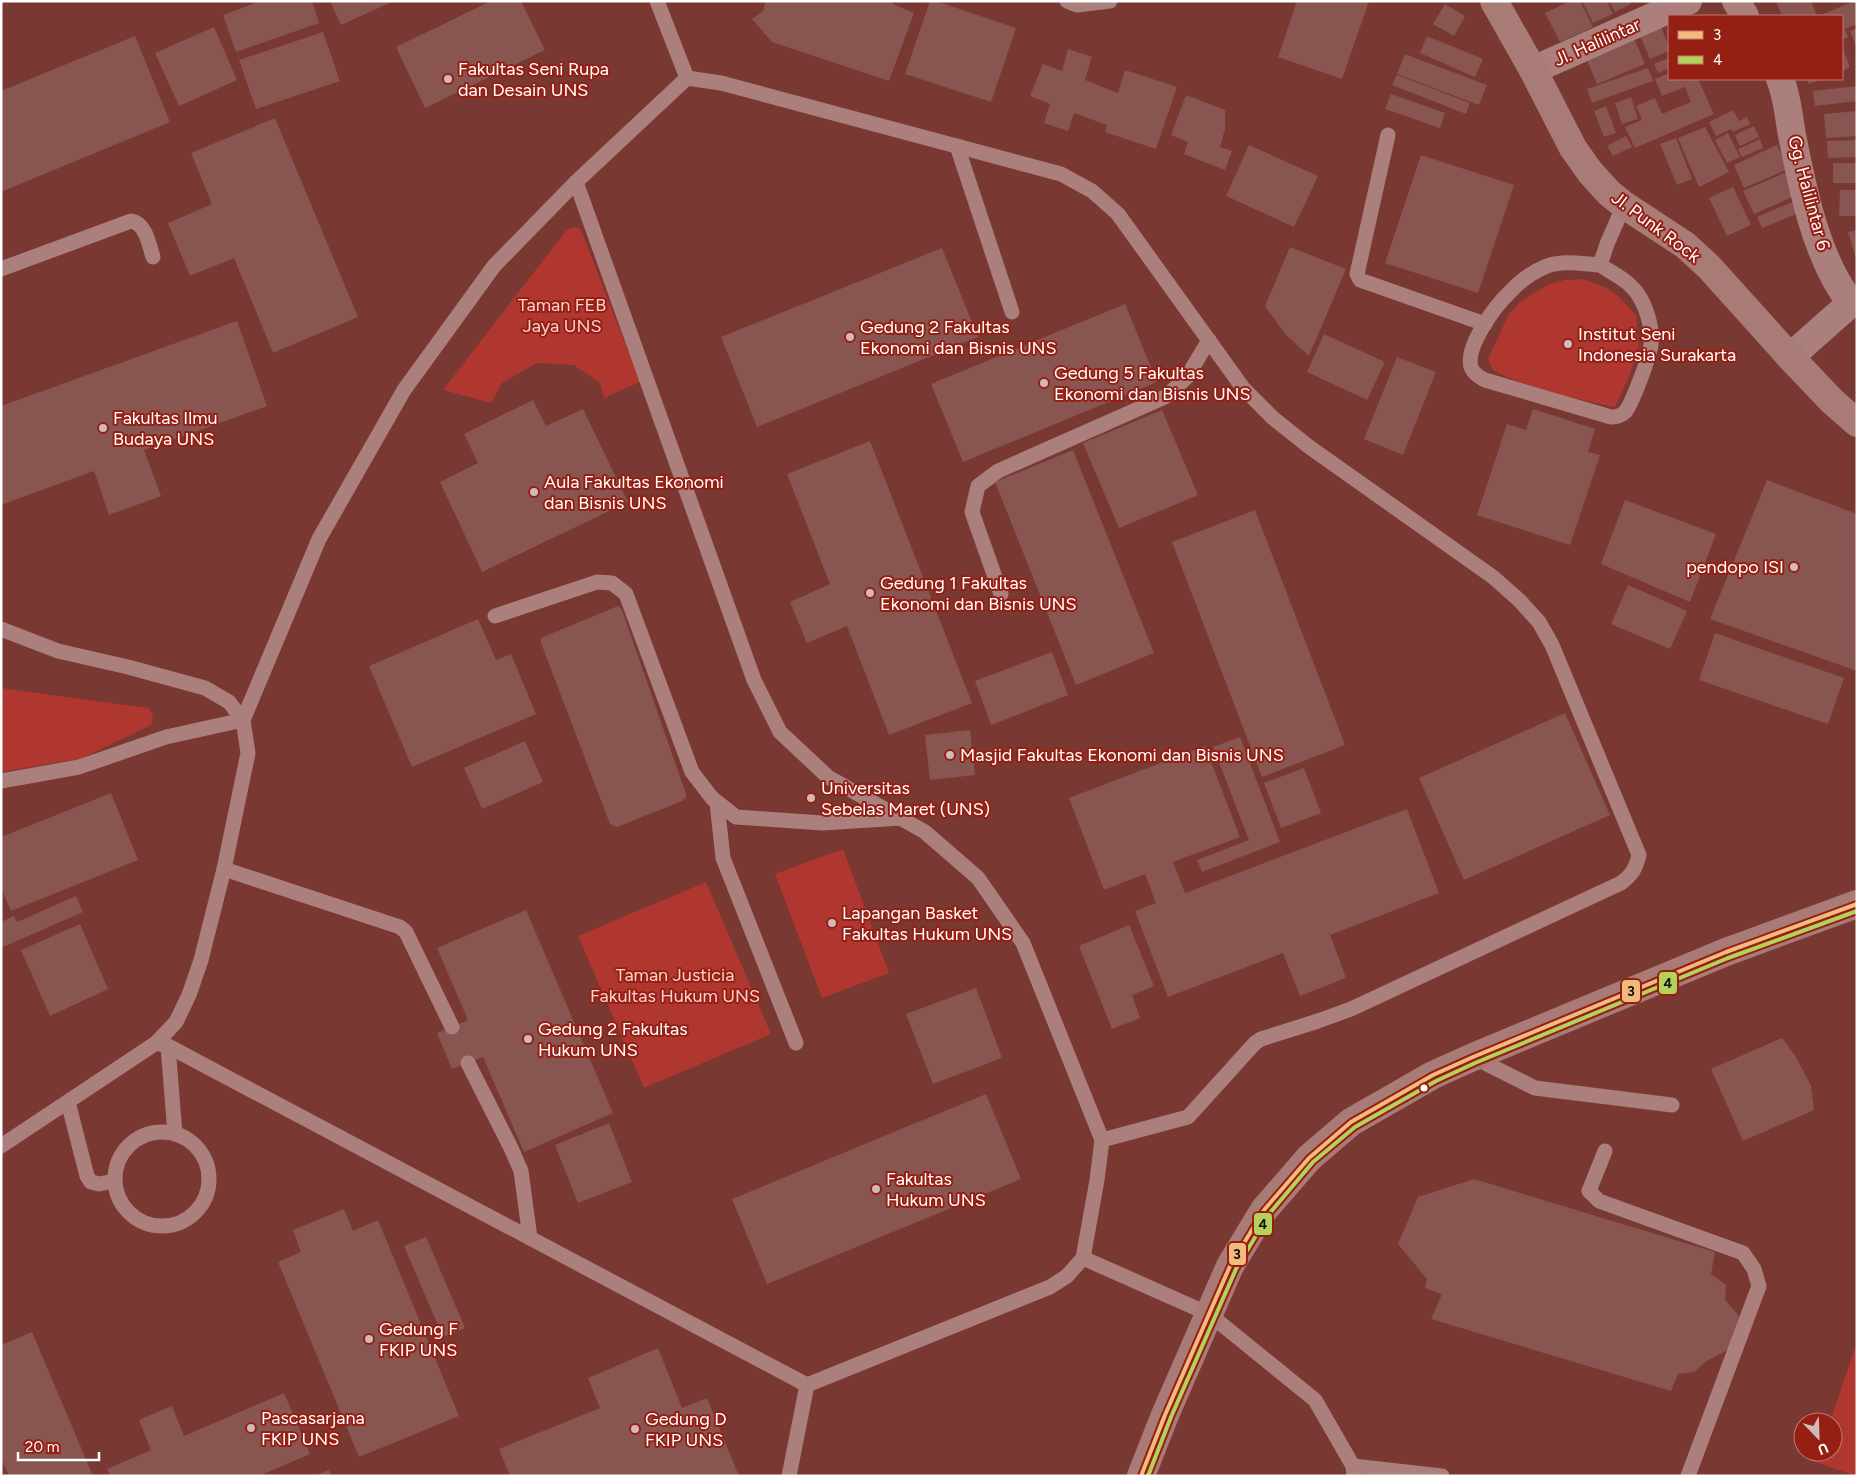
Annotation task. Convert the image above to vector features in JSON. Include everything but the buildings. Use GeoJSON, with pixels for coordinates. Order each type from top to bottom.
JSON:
{"type":"FeatureCollection","features":[{"type":"Feature","properties":{"kind":"main road","name":"Jl. Punk Rock"},"geometry":{"type":"LineString","coordinates":[[1494,1],[1533,70],[1573,148],[1590,172],[1609,193],[1624,205],[1685,245],[1709,268],[1832,401],[1857,423]]}},
{"type":"Feature","properties":{"kind":"main road"},"geometry":{"type":"LineString","coordinates":[[1141,1476],[1165,1415],[1230,1266],[1264,1210],[1309,1158],[1351,1122],[1432,1075],[1473,1057],[1726,952],[1857,904]]}},
{"type":"Feature","properties":{"kind":"street","name":"Jl. Halilintar"},"geometry":{"type":"LineString","coordinates":[[1533,70],[1688,1]]}},
{"type":"Feature","properties":{"kind":"street"},"geometry":{"type":"LineString","coordinates":[[1736,1],[1744,15]]}},
{"type":"Feature","properties":{"kind":"street","name":"Gg. Halilintar 6"},"geometry":{"type":"LineString","coordinates":[[1780,80],[1788,101],[1791,132],[1815,229],[1836,283],[1854,302]]}},
{"type":"Feature","properties":{"kind":"street"},"geometry":{"type":"LineString","coordinates":[[1790,357],[1854,302]]}},
{"type":"Feature","properties":{"kind":"lane"},"geometry":{"type":"LineString","coordinates":[[658,1],[687,78]]}},
{"type":"Feature","properties":{"kind":"lane"},"geometry":{"type":"LineString","coordinates":[[1067,1],[1077,5],[1110,1]]}},
{"type":"Feature","properties":{"kind":"lane"},"geometry":{"type":"LineString","coordinates":[[687,78],[721,83],[1061,174],[1092,191],[1118,214],[1243,388],[1273,418],[1308,446],[1493,577],[1519,600],[1539,622],[1552,645],[1639,855],[1631,876],[1621,883],[1351,1009],[1258,1041],[1188,1117],[1102,1140]]}},
{"type":"Feature","properties":{"kind":"lane"},"geometry":{"type":"LineString","coordinates":[[243,720],[319,539],[404,390],[494,266],[576,182],[687,78]]}},
{"type":"Feature","properties":{"kind":"lane"},"geometry":{"type":"LineString","coordinates":[[1388,135],[1356,274],[1360,280],[1485,324]]}},
{"type":"Feature","properties":{"kind":"lane"},"geometry":{"type":"LineString","coordinates":[[957,146],[1012,312]]}},
{"type":"Feature","properties":{"kind":"lane"},"geometry":{"type":"LineString","coordinates":[[162,1044],[807,1385],[1050,1287],[1067,1276],[1083,1258],[1102,1140],[1024,943],[978,878],[926,832],[828,777],[780,732],[754,680],[576,182]]}},
{"type":"Feature","properties":{"kind":"lane"},"geometry":{"type":"LineString","coordinates":[[1600,265],[1624,205]]}},
{"type":"Feature","properties":{"kind":"lane"},"geometry":{"type":"LineString","coordinates":[[1,270],[131,221],[136,222],[143,229],[153,257]]}},
{"type":"Feature","properties":{"kind":"lane"},"geometry":{"type":"LineString","coordinates":[[1562,262],[1600,265],[1626,281],[1639,296],[1650,322],[1651,345],[1632,399],[1625,412],[1611,417],[1478,377],[1472,369],[1470,359],[1475,342],[1485,324],[1507,294],[1537,271],[1562,262]]}},
{"type":"Feature","properties":{"kind":"lane"},"geometry":{"type":"LineString","coordinates":[[1001,594],[972,512],[978,486],[998,471],[1165,397],[1187,377],[1209,340]]}},
{"type":"Feature","properties":{"kind":"lane"},"geometry":{"type":"LineString","coordinates":[[495,616],[597,582],[612,582],[626,594],[692,772],[717,802],[736,817],[822,823],[902,818]]}},
{"type":"Feature","properties":{"kind":"lane"},"geometry":{"type":"LineString","coordinates":[[1,630],[58,652],[128,667],[205,688],[229,702],[243,720],[248,753],[224,869],[200,960],[189,995],[176,1022],[162,1044],[1,1146]]}},
{"type":"Feature","properties":{"kind":"lane"},"geometry":{"type":"LineString","coordinates":[[1,781],[79,767],[166,737],[243,720]]}},
{"type":"Feature","properties":{"kind":"lane"},"geometry":{"type":"LineString","coordinates":[[717,802],[723,858],[796,1043]]}},
{"type":"Feature","properties":{"kind":"lane"},"geometry":{"type":"LineString","coordinates":[[224,869],[400,927],[406,932],[452,1027]]}},
{"type":"Feature","properties":{"kind":"lane"},"geometry":{"type":"LineString","coordinates":[[162,1044],[175,1134]]}},
{"type":"Feature","properties":{"kind":"lane"},"geometry":{"type":"LineString","coordinates":[[1473,1057],[1535,1088],[1672,1105]]}},
{"type":"Feature","properties":{"kind":"lane"},"geometry":{"type":"LineString","coordinates":[[468,1063],[521,1171],[530,1238]]}},
{"type":"Feature","properties":{"kind":"lane"},"geometry":{"type":"LineString","coordinates":[[68,1102],[87,1176],[91,1182],[98,1184],[115,1181]]}},
{"type":"Feature","properties":{"kind":"lane"},"geometry":{"type":"LineString","coordinates":[[153,1133],[175,1134],[193,1144],[206,1160],[210,1181],[204,1201],[191,1217],[172,1225],[152,1226],[133,1217],[119,1201],[115,1181],[119,1159],[133,1142],[153,1133]]}},
{"type":"Feature","properties":{"kind":"lane"},"geometry":{"type":"LineString","coordinates":[[1605,1150],[1589,1191],[1599,1200],[1744,1253],[1754,1269],[1759,1286],[1688,1476]]}},
{"type":"Feature","properties":{"kind":"lane"},"geometry":{"type":"LineString","coordinates":[[1083,1258],[1209,1314],[1316,1400],[1353,1471],[1442,1476]]}},
{"type":"Feature","properties":{"kind":"lane"},"geometry":{"type":"LineString","coordinates":[[789,1476],[807,1385]]}},
{"type":"Feature","properties":{"kind":"green space","name":"Taman FEB Jaya UNS"},"geometry":{"type":"Polygon","coordinates":[[[576,227],[581,230],[640,382],[604,398],[600,383],[574,365],[537,363],[502,383],[491,403],[443,390],[565,232],[570,228],[576,227]]]}},
{"type":"Feature","properties":{"kind":"green space"},"geometry":{"type":"Polygon","coordinates":[[[1583,279],[1607,288],[1618,296],[1636,315],[1639,349],[1615,407],[1589,402],[1515,380],[1493,369],[1488,359],[1509,314],[1521,301],[1549,284],[1565,280],[1583,279]]]}},
{"type":"Feature","properties":{"kind":"green space"},"geometry":{"type":"Polygon","coordinates":[[[1,688],[148,708],[152,714],[153,721],[151,725],[83,758],[1,772],[1,688]]]}},
{"type":"Feature","properties":{"kind":"green space","name":"Lapangan Basket Fakultas Hukum UNS"},"geometry":{"type":"Polygon","coordinates":[[[843,849],[889,973],[822,998],[775,874],[843,849]]]}},
{"type":"Feature","properties":{"kind":"green space","name":"Taman Justicia Fakultas Hukum UNS"},"geometry":{"type":"Polygon","coordinates":[[[706,882],[771,1034],[644,1088],[578,936],[706,882]]]}},
{"type":"Feature","properties":{"kind":"green space"},"geometry":{"type":"Polygon","coordinates":[[[1857,1342],[1857,1476],[1816,1462],[1843,1462],[1843,1412],[1833,1412],[1857,1342]]]}},
{"type":"Feature","properties":{"kind":"transit line","name":"3"},"geometry":{"type":"LineString","coordinates":[[1141,1476],[1165,1415],[1230,1266],[1264,1210],[1309,1158],[1351,1122],[1433,1075],[1473,1057],[1726,952],[1857,904]]}},
{"type":"Feature","properties":{"kind":"transit line","name":"4"},"geometry":{"type":"LineString","coordinates":[[1148,1476],[1171,1417],[1236,1269],[1269,1214],[1313,1162],[1355,1127],[1436,1081],[1475,1063],[1728,958],[1857,911]]}},
{"type":"Feature","properties":{"kind":"place","name":"Fakultas Seni Rupa dan Desain UNS"},"geometry":{"type":"Point","coordinates":[448,79]}},
{"type":"Feature","properties":{"kind":"place","name":"Gedung 2 Fakultas Ekonomi dan Bisnis UNS"},"geometry":{"type":"Point","coordinates":[850,337]}},
{"type":"Feature","properties":{"kind":"place","name":"Institut Seni Indonesia Surakarta"},"geometry":{"type":"Point","coordinates":[1568,344]}},
{"type":"Feature","properties":{"kind":"place","name":"Gedung 5 Fakultas Ekonomi dan Bisnis UNS"},"geometry":{"type":"Point","coordinates":[1044,383]}},
{"type":"Feature","properties":{"kind":"place","name":"Fakultas Ilmu Budaya UNS"},"geometry":{"type":"Point","coordinates":[103,428]}},
{"type":"Feature","properties":{"kind":"place","name":"Aula Fakultas Ekonomi dan Bisnis UNS"},"geometry":{"type":"Point","coordinates":[534,492]}},
{"type":"Feature","properties":{"kind":"place","name":"pendopo ISI"},"geometry":{"type":"Point","coordinates":[1794,567]}},
{"type":"Feature","properties":{"kind":"place","name":"Gedung 1 Fakultas Ekonomi dan Bisnis UNS"},"geometry":{"type":"Point","coordinates":[870,593]}},
{"type":"Feature","properties":{"kind":"place","name":"Masjid Fakultas Ekonomi dan Bisnis UNS"},"geometry":{"type":"Point","coordinates":[950,755]}},
{"type":"Feature","properties":{"kind":"place","name":"Universitas Sebelas Maret (UNS)"},"geometry":{"type":"Point","coordinates":[811,798]}},
{"type":"Feature","properties":{"kind":"place","name":"Lapangan Basket Fakultas Hukum UNS"},"geometry":{"type":"Point","coordinates":[832,923]}},
{"type":"Feature","properties":{"kind":"place","name":"Gedung 2 Fakultas Hukum UNS"},"geometry":{"type":"Point","coordinates":[528,1039]}},
{"type":"Feature","properties":{"kind":"place","name":"Fakultas Hukum UNS"},"geometry":{"type":"Point","coordinates":[876,1189]}},
{"type":"Feature","properties":{"kind":"place","name":"Gedung F FKIP UNS"},"geometry":{"type":"Point","coordinates":[369,1339]}},
{"type":"Feature","properties":{"kind":"place","name":"Pascasarjana FKIP UNS"},"geometry":{"type":"Point","coordinates":[251,1428]}},
{"type":"Feature","properties":{"kind":"place","name":"Gedung D FKIP UNS"},"geometry":{"type":"Point","coordinates":[635,1429]}}]}
